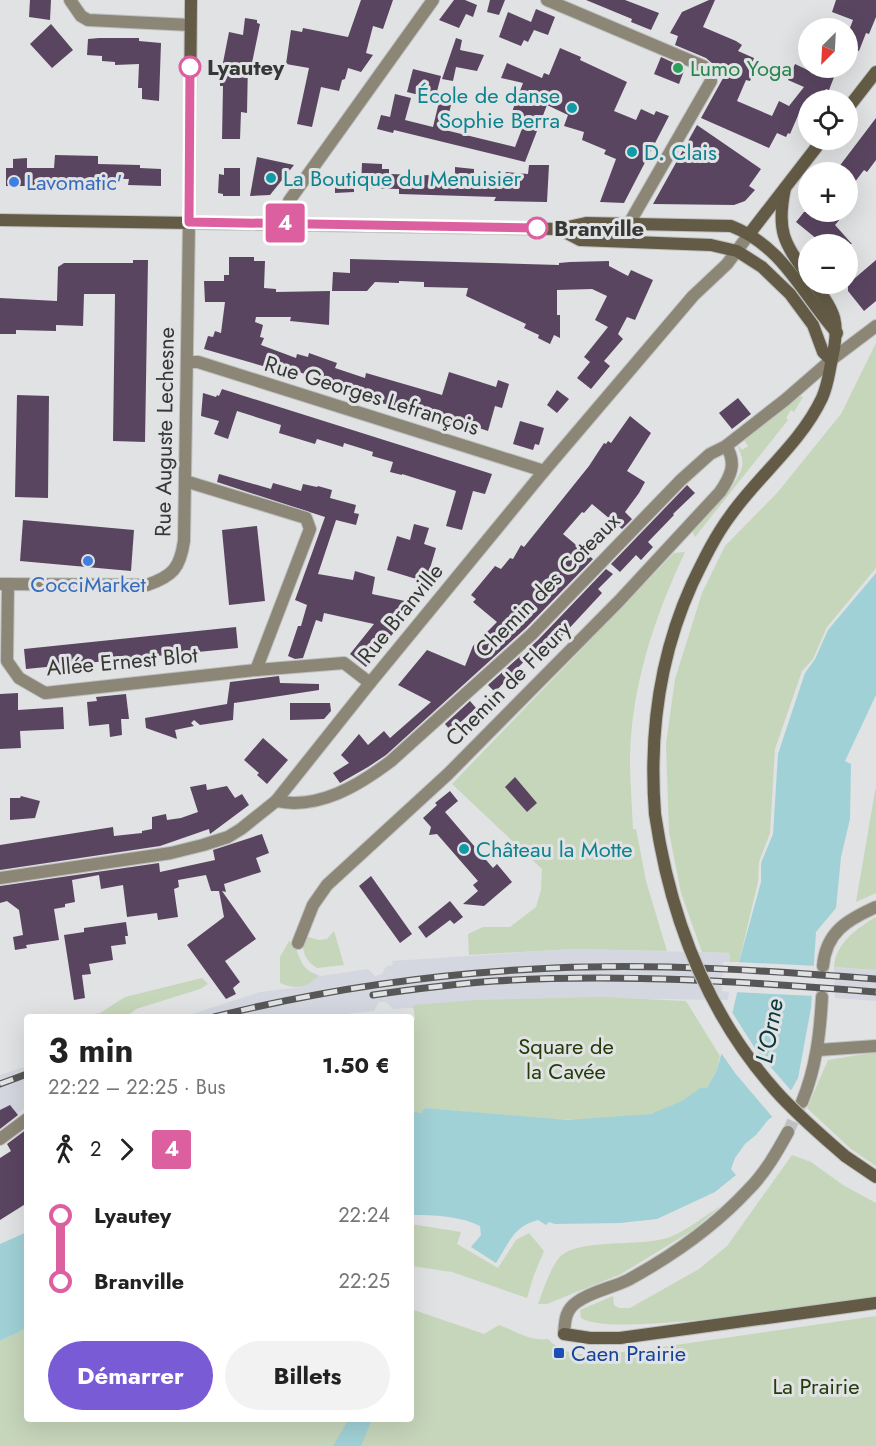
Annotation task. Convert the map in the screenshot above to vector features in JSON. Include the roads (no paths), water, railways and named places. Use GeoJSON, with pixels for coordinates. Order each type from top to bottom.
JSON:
{"type":"FeatureCollection","features":[{"type":"Feature","properties":{"kind":"main road"},"geometry":{"type":"LineString","coordinates":[[189,222],[191,0]]}},
{"type":"Feature","properties":{"kind":"main road"},"geometry":{"type":"LineString","coordinates":[[858,95],[876,72]]}},
{"type":"Feature","properties":{"kind":"main road"},"geometry":{"type":"LineString","coordinates":[[750,233],[814,150]]}},
{"type":"Feature","properties":{"kind":"main road"},"geometry":{"type":"LineString","coordinates":[[786,184],[781,211],[783,237],[798,262]]}},
{"type":"Feature","properties":{"kind":"main road"},"geometry":{"type":"LineString","coordinates":[[0,220],[559,229],[586,223],[731,226],[750,233],[780,259],[820,315],[837,333]]}},
{"type":"Feature","properties":{"kind":"main road"},"geometry":{"type":"LineString","coordinates":[[559,229],[580,240],[711,245],[737,251],[762,267],[790,294],[813,325],[822,352],[831,360]]}},
{"type":"Feature","properties":{"kind":"main road"},"geometry":{"type":"LineString","coordinates":[[821,294],[831,308],[837,333],[829,382],[809,421],[730,516],[684,602],[667,655],[657,706],[653,749],[655,814],[664,867],[676,914],[694,963],[711,997],[750,1060],[776,1091],[807,1123],[845,1156],[876,1177]]}},
{"type":"Feature","properties":{"kind":"main road"},"geometry":{"type":"LineString","coordinates":[[564,1334],[590,1338],[620,1338],[876,1303]]}},
{"type":"Feature","properties":{"kind":"street"},"geometry":{"type":"LineString","coordinates":[[70,0],[81,16],[88,20],[190,25]]}},
{"type":"Feature","properties":{"kind":"street"},"geometry":{"type":"LineString","coordinates":[[287,224],[289,201],[433,0]]}},
{"type":"Feature","properties":{"kind":"street"},"geometry":{"type":"LineString","coordinates":[[547,0],[703,66],[709,74],[711,81],[619,242]]}},
{"type":"Feature","properties":{"kind":"street","name":"Rue Auguste Lechesne"},"geometry":{"type":"LineString","coordinates":[[4,584],[147,585],[159,581],[175,570],[182,553],[185,481],[189,222]]}},
{"type":"Feature","properties":{"kind":"street","name":"Rue Branville"},"geometry":{"type":"LineString","coordinates":[[0,878],[171,853],[203,845],[228,837],[276,801],[544,471],[693,296],[727,264],[750,233]]}},
{"type":"Feature","properties":{"kind":"street","name":"Chemin des Coteaux"},"geometry":{"type":"LineString","coordinates":[[276,801],[292,805],[332,796],[370,777],[391,761],[532,634],[710,453],[726,446],[876,326]]}},
{"type":"Feature","properties":{"kind":"street","name":"Rue Georges Lefrançois"},"geometry":{"type":"LineString","coordinates":[[187,362],[198,362],[544,471]]}},
{"type":"Feature","properties":{"kind":"street","name":"Chemin de Fleury"},"geometry":{"type":"LineString","coordinates":[[298,943],[313,905],[327,885],[457,766],[619,601],[720,492],[732,468],[731,456],[726,446]]}},
{"type":"Feature","properties":{"kind":"street"},"geometry":{"type":"LineString","coordinates":[[185,481],[306,518],[310,529],[256,670]]}},
{"type":"Feature","properties":{"kind":"street","name":"Allée Ernest Blot"},"geometry":{"type":"LineString","coordinates":[[4,584],[8,662],[19,678],[45,693],[256,670],[344,663],[370,683]]}},
{"type":"Feature","properties":{"kind":"street"},"geometry":{"type":"LineString","coordinates":[[823,966],[829,942],[840,927],[876,907]]}},
{"type":"Feature","properties":{"kind":"street"},"geometry":{"type":"LineString","coordinates":[[802,1102],[811,1080],[818,1050],[822,997]]}},
{"type":"Feature","properties":{"kind":"street"},"geometry":{"type":"LineString","coordinates":[[818,1050],[876,1046]]}},
{"type":"Feature","properties":{"kind":"street"},"geometry":{"type":"LineString","coordinates":[[0,1139],[24,1121]]}},
{"type":"Feature","properties":{"kind":"street"},"geometry":{"type":"LineString","coordinates":[[564,1334],[566,1314],[577,1302],[626,1281],[671,1254],[719,1217],[749,1189],[765,1170],[788,1132]]}},
{"type":"Feature","properties":{"kind":"water","name":"L'Orne"},"geometry":{"type":"Polygon","coordinates":[[[876,573],[876,695],[845,761],[851,764],[850,819],[841,857],[836,908],[816,932],[811,1008],[798,1078],[779,1112],[745,1144],[735,1158],[731,1169],[736,1175],[715,1192],[657,1219],[620,1223],[555,1224],[549,1222],[546,1225],[538,1220],[517,1231],[496,1263],[471,1247],[481,1235],[480,1226],[456,1218],[414,1215],[414,1112],[421,1113],[425,1108],[568,1120],[651,1114],[682,1101],[700,1088],[707,1088],[716,1072],[728,1032],[737,993],[739,962],[761,882],[761,863],[773,834],[778,754],[805,673],[815,659],[828,630],[876,573]]]}},
{"type":"Feature","properties":{"kind":"water"},"geometry":{"type":"Polygon","coordinates":[[[24,1233],[24,1329],[0,1341],[0,1244],[24,1233]]]}},
{"type":"Feature","properties":{"kind":"water"},"geometry":{"type":"Polygon","coordinates":[[[347,1422],[371,1422],[361,1446],[333,1446],[347,1422]]]}},
{"type":"Feature","properties":{"kind":"tunnel"},"geometry":{"type":"LineString","coordinates":[[822,997],[823,966]]}},
{"type":"Feature","properties":{"kind":"tunnel"},"geometry":{"type":"LineString","coordinates":[[788,1132],[801,1104]]}},
{"type":"Feature","properties":{"kind":"railway"},"geometry":{"type":"LineString","coordinates":[[227,1014],[298,998],[383,984],[511,970],[635,966],[876,979]]}},
{"type":"Feature","properties":{"kind":"railway"},"geometry":{"type":"LineString","coordinates":[[373,995],[495,981],[590,978],[733,982],[876,992]]}},
{"type":"Feature","properties":{"kind":"railway"},"geometry":{"type":"LineString","coordinates":[[0,1084],[24,1075]]}},
{"type":"Feature","properties":{"kind":"place","name":"Lyautey"},"geometry":{"type":"Point","coordinates":[190,67]}},
{"type":"Feature","properties":{"kind":"place","name":"Lumo Yoga"},"geometry":{"type":"Point","coordinates":[678,68]}},
{"type":"Feature","properties":{"kind":"place","name":"École de danse Sophie Berra"},"geometry":{"type":"Point","coordinates":[572,108]}},
{"type":"Feature","properties":{"kind":"place","name":"D. Clais"},"geometry":{"type":"Point","coordinates":[632,152]}},
{"type":"Feature","properties":{"kind":"place","name":"La Boutique du Menuisier"},"geometry":{"type":"Point","coordinates":[271,178]}},
{"type":"Feature","properties":{"kind":"place","name":"Lavomatic'"},"geometry":{"type":"Point","coordinates":[14,182]}},
{"type":"Feature","properties":{"kind":"place","name":"Branville"},"geometry":{"type":"Point","coordinates":[537,228]}},
{"type":"Feature","properties":{"kind":"place","name":"CocciMarket"},"geometry":{"type":"Point","coordinates":[88,561]}},
{"type":"Feature","properties":{"kind":"place","name":"Château la Motte"},"geometry":{"type":"Point","coordinates":[464,849]}},
{"type":"Feature","properties":{"kind":"place","name":"Caen Prairie"},"geometry":{"type":"Point","coordinates":[559,1353]}},
{"type":"Feature","properties":{"kind":"park label","name":"Square de la Cavée"},"geometry":{"type":"Point","coordinates":[566,1058]}},
{"type":"Feature","properties":{"kind":"park label","name":"La Prairie"},"geometry":{"type":"Point","coordinates":[816,1386]}}]}
